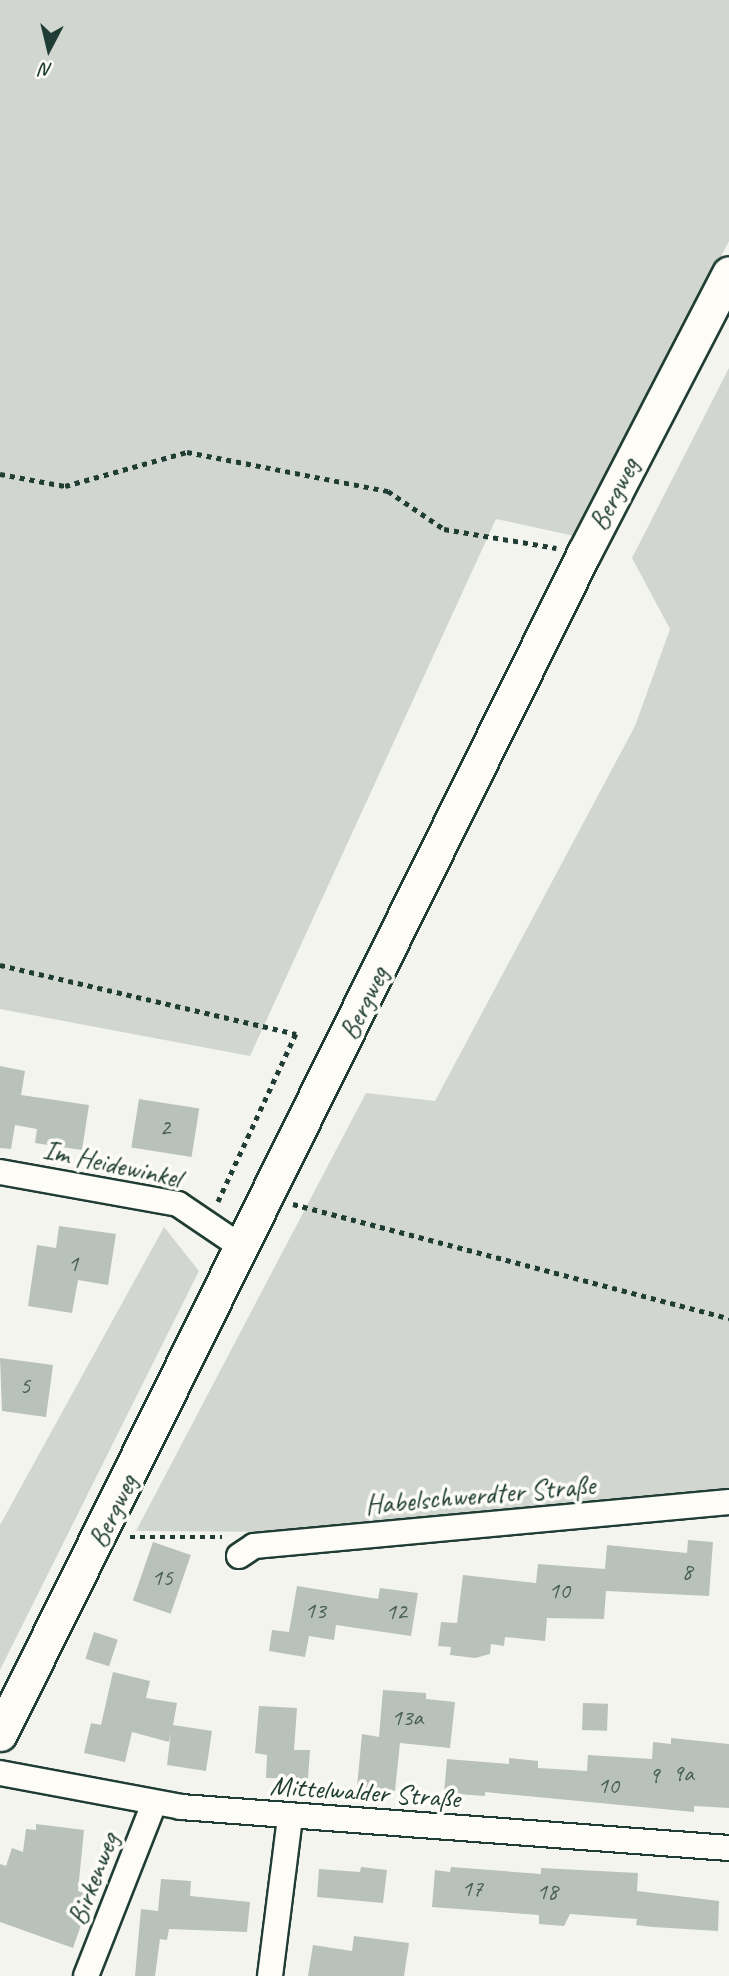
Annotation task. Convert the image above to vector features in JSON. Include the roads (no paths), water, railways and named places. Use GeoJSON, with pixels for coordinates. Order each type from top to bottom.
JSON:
{"type":"FeatureCollection","features":[{"type":"Feature","properties":{"kind":"main road","name":"Bergweg"},"geometry":{"type":"LineString","coordinates":[[0,1734],[268,1198],[584,553],[729,273]]}},
{"type":"Feature","properties":{"kind":"street","name":"Im Heidewinkel"},"geometry":{"type":"LineString","coordinates":[[0,1172],[178,1204],[243,1248]]}},
{"type":"Feature","properties":{"kind":"street","name":"Habelschwerdter Straße"},"geometry":{"type":"LineString","coordinates":[[246,1551],[729,1502]]}},
{"type":"Feature","properties":{"kind":"street","name":"Mittelwalder Straße"},"geometry":{"type":"LineString","coordinates":[[0,1773],[155,1803],[290,1817],[729,1848]]}},
{"type":"Feature","properties":{"kind":"street","name":"Birkenweg"},"geometry":{"type":"LineString","coordinates":[[86,1976],[155,1803]]}},
{"type":"Feature","properties":{"kind":"street"},"geometry":{"type":"LineString","coordinates":[[270,1976],[290,1817]]}}]}
